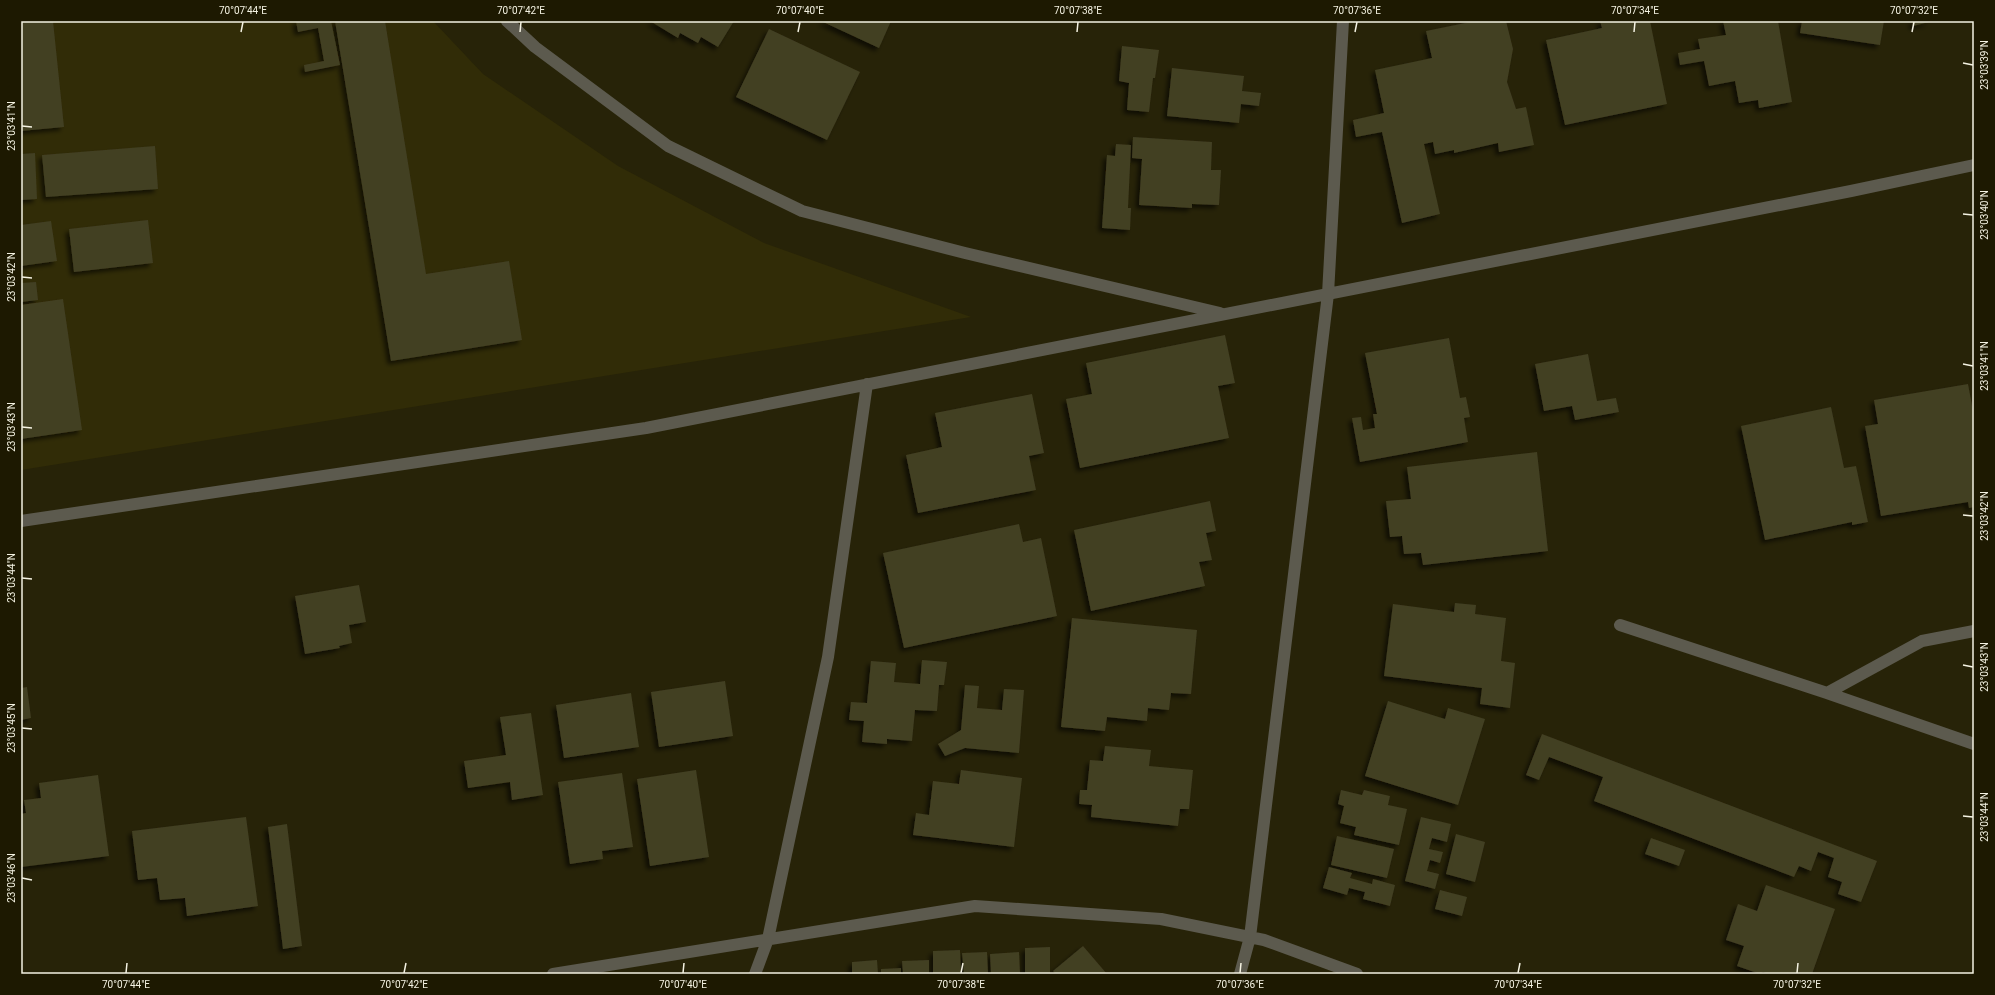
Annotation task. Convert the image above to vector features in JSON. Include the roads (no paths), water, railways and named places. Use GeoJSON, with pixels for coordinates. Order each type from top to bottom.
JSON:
{"type":"FeatureCollection","features":[{"type":"Feature","properties":{"kind":"street"},"geometry":{"type":"LineString","coordinates":[[507,21],[535,47],[668,146],[802,211],[965,253],[1225,314]]}},
{"type":"Feature","properties":{"kind":"street"},"geometry":{"type":"LineString","coordinates":[[1240,974],[1250,937],[1328,294],[1343,21]]}},
{"type":"Feature","properties":{"kind":"street"},"geometry":{"type":"LineString","coordinates":[[21,522],[646,428],[1843,193],[1974,165]]}},
{"type":"Feature","properties":{"kind":"street"},"geometry":{"type":"LineString","coordinates":[[755,974],[768,939],[828,657],[867,384]]}},
{"type":"Feature","properties":{"kind":"street"},"geometry":{"type":"LineString","coordinates":[[1620,625],[1827,693],[1974,744]]}},
{"type":"Feature","properties":{"kind":"street"},"geometry":{"type":"LineString","coordinates":[[1827,693],[1922,640],[1974,631]]}},
{"type":"Feature","properties":{"kind":"street"},"geometry":{"type":"LineString","coordinates":[[553,974],[975,906],[1161,919],[1264,940],[1358,974]]}}]}
